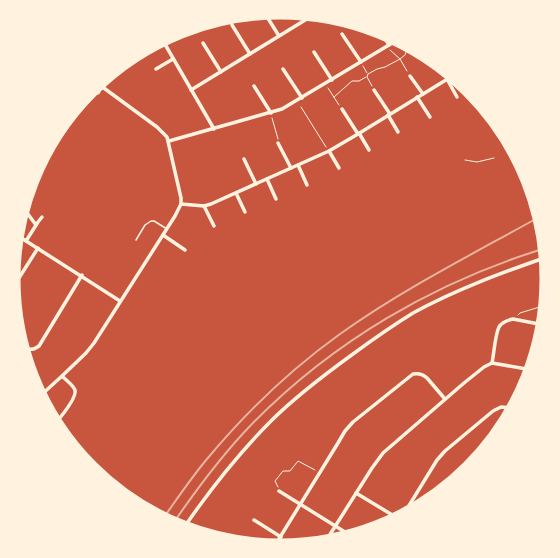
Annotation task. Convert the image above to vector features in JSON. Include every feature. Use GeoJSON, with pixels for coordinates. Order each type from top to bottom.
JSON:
{"type":"FeatureCollection","features":[{"type":"Feature","properties":{"kind":"street"},"geometry":{"type":"LineString","coordinates":[[268,18],[280,36]]}},
{"type":"Feature","properties":{"kind":"street"},"geometry":{"type":"LineString","coordinates":[[191,90],[307,19]]}},
{"type":"Feature","properties":{"kind":"street"},"geometry":{"type":"LineString","coordinates":[[232,25],[250,54]]}},
{"type":"Feature","properties":{"kind":"street"},"geometry":{"type":"LineString","coordinates":[[342,34],[361,62]]}},
{"type":"Feature","properties":{"kind":"street"},"geometry":{"type":"LineString","coordinates":[[387,40],[390,45]]}},
{"type":"Feature","properties":{"kind":"street"},"geometry":{"type":"LineString","coordinates":[[166,43],[173,59],[214,129]]}},
{"type":"Feature","properties":{"kind":"street"},"geometry":{"type":"LineString","coordinates":[[203,43],[220,72]]}},
{"type":"Feature","properties":{"kind":"street"},"geometry":{"type":"LineString","coordinates":[[169,141],[282,109],[393,43]]}},
{"type":"Feature","properties":{"kind":"street"},"geometry":{"type":"LineString","coordinates":[[314,52],[332,80]]}},
{"type":"Feature","properties":{"kind":"street"},"geometry":{"type":"LineString","coordinates":[[156,69],[173,59]]}},
{"type":"Feature","properties":{"kind":"street"},"geometry":{"type":"LineString","coordinates":[[283,69],[302,98]]}},
{"type":"Feature","properties":{"kind":"street"},"geometry":{"type":"LineString","coordinates":[[410,76],[423,94]]}},
{"type":"Feature","properties":{"kind":"street"},"geometry":{"type":"LineString","coordinates":[[182,204],[204,206],[211,204],[298,165],[358,134],[447,79],[457,97]]}},
{"type":"Feature","properties":{"kind":"street"},"geometry":{"type":"LineString","coordinates":[[254,86],[271,113]]}},
{"type":"Feature","properties":{"kind":"street"},"geometry":{"type":"LineString","coordinates":[[44,393],[86,353],[94,343],[182,204],[181,193],[169,141],[166,136],[157,127],[103,87]]}},
{"type":"Feature","properties":{"kind":"street"},"geometry":{"type":"LineString","coordinates":[[374,90],[398,132]]}},
{"type":"Feature","properties":{"kind":"street"},"geometry":{"type":"LineString","coordinates":[[417,97],[430,117]]}},
{"type":"Feature","properties":{"kind":"street"},"geometry":{"type":"LineString","coordinates":[[342,109],[369,150]]}},
{"type":"Feature","properties":{"kind":"street"},"geometry":{"type":"LineString","coordinates":[[278,143],[291,168]]}},
{"type":"Feature","properties":{"kind":"street"},"geometry":{"type":"LineString","coordinates":[[329,150],[339,168]]}},
{"type":"Feature","properties":{"kind":"street"},"geometry":{"type":"LineString","coordinates":[[244,159],[256,184]]}},
{"type":"Feature","properties":{"kind":"street"},"geometry":{"type":"LineString","coordinates":[[298,165],[307,184]]}},
{"type":"Feature","properties":{"kind":"street"},"geometry":{"type":"LineString","coordinates":[[267,179],[276,199]]}},
{"type":"Feature","properties":{"kind":"street"},"geometry":{"type":"LineString","coordinates":[[236,193],[245,212]]}},
{"type":"Feature","properties":{"kind":"street"},"geometry":{"type":"LineString","coordinates":[[204,206],[214,226]]}},
{"type":"Feature","properties":{"kind":"street"},"geometry":{"type":"LineString","coordinates":[[27,212],[36,225]]}},
{"type":"Feature","properties":{"kind":"street"},"geometry":{"type":"LineString","coordinates":[[26,241],[42,218]]}},
{"type":"Feature","properties":{"kind":"street"},"geometry":{"type":"LineString","coordinates":[[163,235],[185,250]]}},
{"type":"Feature","properties":{"kind":"street"},"geometry":{"type":"LineString","coordinates":[[21,239],[82,275],[120,301]]}},
{"type":"Feature","properties":{"kind":"street"},"geometry":{"type":"LineString","coordinates":[[18,279],[38,248]]}},
{"type":"Feature","properties":{"kind":"street"},"geometry":{"type":"LineString","coordinates":[[187,524],[228,468],[251,442],[295,399],[334,367],[383,332],[414,313],[446,297],[497,275],[541,259]]}},
{"type":"Feature","properties":{"kind":"street"},"geometry":{"type":"LineString","coordinates":[[29,350],[39,346],[82,275]]}},
{"type":"Feature","properties":{"kind":"street"},"geometry":{"type":"LineString","coordinates":[[492,363],[499,327],[503,323],[513,319],[538,324]]}},
{"type":"Feature","properties":{"kind":"street"},"geometry":{"type":"LineString","coordinates":[[329,536],[383,453],[484,366],[492,363],[526,369]]}},
{"type":"Feature","properties":{"kind":"street"},"geometry":{"type":"LineString","coordinates":[[278,541],[349,427],[410,376],[416,374],[424,375],[446,399]]}},
{"type":"Feature","properties":{"kind":"street"},"geometry":{"type":"LineString","coordinates":[[58,419],[73,400],[75,394],[74,389],[62,376]]}},
{"type":"Feature","properties":{"kind":"street"},"geometry":{"type":"LineString","coordinates":[[408,507],[433,466],[445,451],[493,411],[501,407],[508,408]]}},
{"type":"Feature","properties":{"kind":"street"},"geometry":{"type":"LineString","coordinates":[[279,492],[346,532]]}},
{"type":"Feature","properties":{"kind":"street"},"geometry":{"type":"LineString","coordinates":[[356,493],[393,515]]}},
{"type":"Feature","properties":{"kind":"street"},"geometry":{"type":"LineString","coordinates":[[254,520],[281,537]]}},
{"type":"Feature","properties":{"kind":"lane"},"geometry":{"type":"LineString","coordinates":[[136,240],[146,225],[151,221],[154,220],[167,229]]}},
{"type":"Feature","properties":{"kind":"path"},"geometry":{"type":"LineString","coordinates":[[390,45],[390,50],[400,59],[410,76]]}},
{"type":"Feature","properties":{"kind":"path"},"geometry":{"type":"LineString","coordinates":[[374,90],[367,77],[368,74],[400,59],[405,55],[407,50]]}},
{"type":"Feature","properties":{"kind":"path"},"geometry":{"type":"LineString","coordinates":[[361,62],[368,74]]}},
{"type":"Feature","properties":{"kind":"path"},"geometry":{"type":"LineString","coordinates":[[334,97],[352,81],[358,81],[367,77]]}},
{"type":"Feature","properties":{"kind":"path"},"geometry":{"type":"LineString","coordinates":[[326,83],[342,109]]}},
{"type":"Feature","properties":{"kind":"path"},"geometry":{"type":"LineString","coordinates":[[95,94],[99,94],[103,87]]}},
{"type":"Feature","properties":{"kind":"path"},"geometry":{"type":"LineString","coordinates":[[300,107],[324,146],[329,150]]}},
{"type":"Feature","properties":{"kind":"path"},"geometry":{"type":"LineString","coordinates":[[271,113],[278,143]]}},
{"type":"Feature","properties":{"kind":"path"},"geometry":{"type":"LineString","coordinates":[[466,160],[477,162],[494,158]]}},
{"type":"Feature","properties":{"kind":"path"},"geometry":{"type":"LineString","coordinates":[[513,319],[520,313],[540,307]]}},
{"type":"Feature","properties":{"kind":"path"},"geometry":{"type":"LineString","coordinates":[[279,492],[275,481],[284,471],[290,471],[298,461],[320,472]]}},
{"type":"Feature","properties":{"kind":"railway"},"geometry":{"type":"LineString","coordinates":[[166,515],[195,474],[237,425],[269,392],[304,362],[340,334],[388,302],[535,219]]}},
{"type":"Feature","properties":{"kind":"railway"},"geometry":{"type":"LineString","coordinates":[[176,519],[209,474],[251,425],[282,395],[350,341],[387,318],[464,278],[540,250]]}}]}
